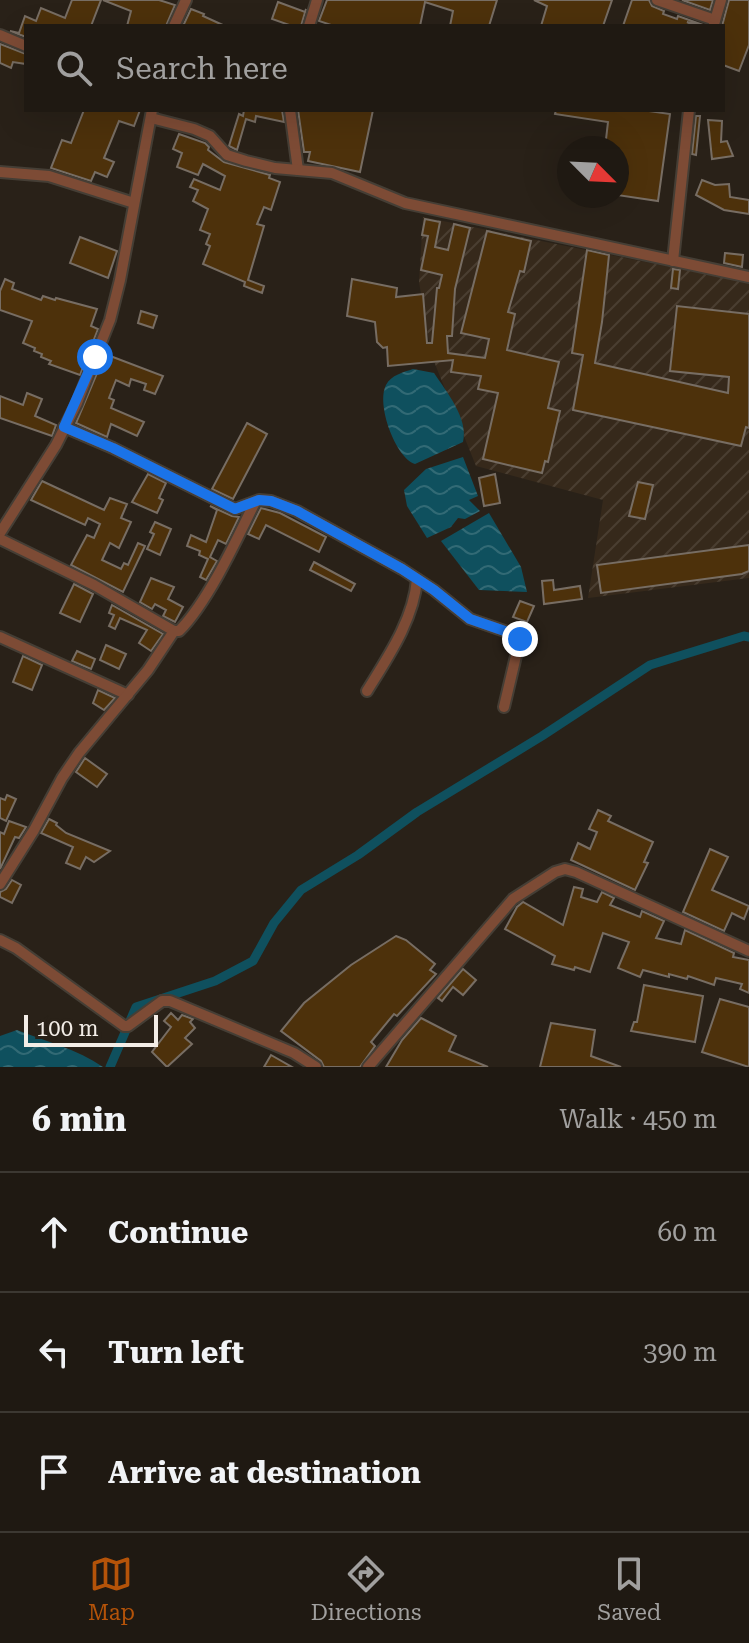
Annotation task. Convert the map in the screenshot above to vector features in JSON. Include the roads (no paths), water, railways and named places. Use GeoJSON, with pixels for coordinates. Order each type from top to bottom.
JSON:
{"type":"FeatureCollection","features":[{"type":"Feature","properties":{"kind":"street"},"geometry":{"type":"LineString","coordinates":[[175,24],[186,0]]}},
{"type":"Feature","properties":{"kind":"street"},"geometry":{"type":"LineString","coordinates":[[310,24],[317,0]]}},
{"type":"Feature","properties":{"kind":"street"},"geometry":{"type":"LineString","coordinates":[[657,0],[714,23],[721,0]]}},
{"type":"Feature","properties":{"kind":"street"},"geometry":{"type":"LineString","coordinates":[[0,35],[24,45]]}},
{"type":"Feature","properties":{"kind":"street"},"geometry":{"type":"LineString","coordinates":[[290,112],[298,170]]}},
{"type":"Feature","properties":{"kind":"street"},"geometry":{"type":"LineString","coordinates":[[673,261],[689,112]]}},
{"type":"Feature","properties":{"kind":"street"},"geometry":{"type":"LineString","coordinates":[[255,502],[200,604],[179,631],[0,536],[77,403],[110,320],[152,114],[210,136],[227,155],[275,168],[332,173],[405,203],[447,213],[749,277]]}},
{"type":"Feature","properties":{"kind":"street"},"geometry":{"type":"LineString","coordinates":[[0,172],[49,176],[134,203]]}},
{"type":"Feature","properties":{"kind":"street"},"geometry":{"type":"LineString","coordinates":[[64,427],[235,509],[255,502],[271,501],[297,511],[417,579],[470,619],[516,635],[520,639],[504,707]]}},
{"type":"Feature","properties":{"kind":"street"},"geometry":{"type":"LineString","coordinates":[[367,691],[396,642],[416,596],[417,579]]}},
{"type":"Feature","properties":{"kind":"street"},"geometry":{"type":"LineString","coordinates":[[0,884],[79,753],[128,695],[174,631]]}},
{"type":"Feature","properties":{"kind":"street"},"geometry":{"type":"LineString","coordinates":[[0,637],[128,695]]}},
{"type":"Feature","properties":{"kind":"street"},"geometry":{"type":"LineString","coordinates":[[368,1067],[513,899],[555,872],[565,869],[576,872],[749,951]]}},
{"type":"Feature","properties":{"kind":"street"},"geometry":{"type":"LineString","coordinates":[[0,940],[16,948],[124,1026],[162,1001],[170,1001],[294,1053],[316,1067]]}},
{"type":"Feature","properties":{"kind":"water"},"geometry":{"type":"Polygon","coordinates":[[[413,369],[434,373],[460,415],[464,433],[463,442],[415,464],[394,441],[384,404],[388,382],[398,374],[413,369]]]}},
{"type":"Feature","properties":{"kind":"water"},"geometry":{"type":"Polygon","coordinates":[[[463,457],[478,496],[469,500],[480,511],[465,519],[458,518],[451,527],[427,538],[407,506],[404,490],[426,469],[463,457]]]}},
{"type":"Feature","properties":{"kind":"water"},"geometry":{"type":"Polygon","coordinates":[[[489,513],[521,567],[527,592],[479,590],[441,541],[489,513]]]}},
{"type":"Feature","properties":{"kind":"water"},"geometry":{"type":"Polygon","coordinates":[[[17,1030],[72,1051],[103,1067],[0,1067],[0,1036],[17,1030]]]}},
{"type":"Feature","properties":{"kind":"waterway"},"geometry":{"type":"LineString","coordinates":[[110,1067],[136,1007],[215,981],[253,961],[274,923],[301,890],[358,855],[417,812],[542,736],[650,665],[749,637]]}}]}
